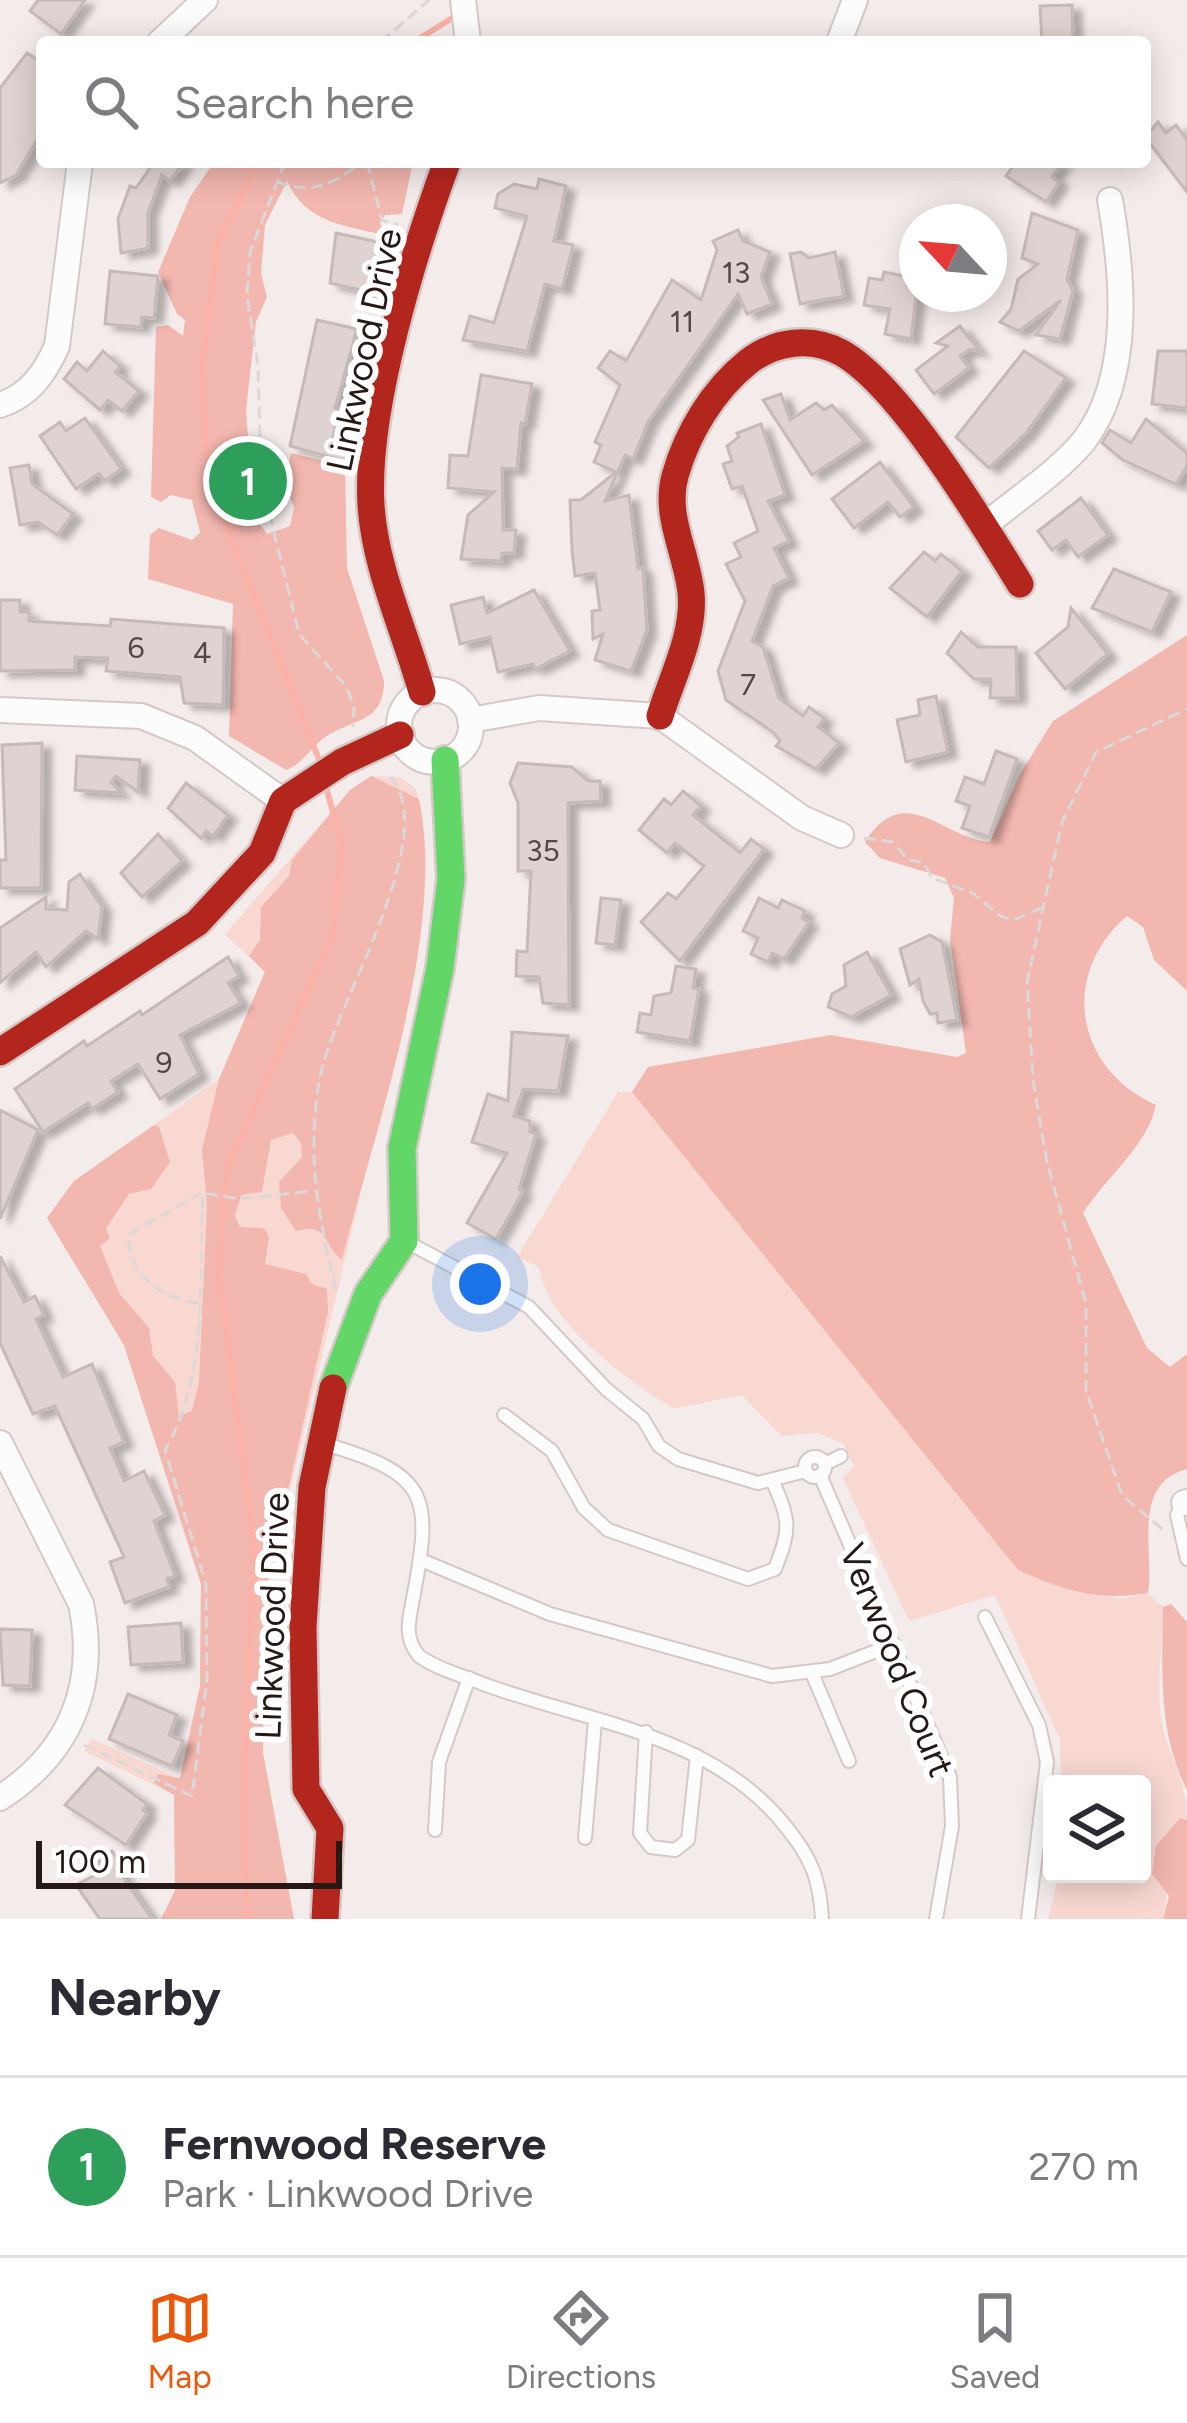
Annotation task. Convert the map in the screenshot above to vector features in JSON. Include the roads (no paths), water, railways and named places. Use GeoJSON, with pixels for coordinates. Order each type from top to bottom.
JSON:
{"type":"FeatureCollection","features":[{"type":"Feature","properties":{"kind":"street"},"geometry":{"type":"LineString","coordinates":[[166,36],[205,0]]}},
{"type":"Feature","properties":{"kind":"street"},"geometry":{"type":"LineString","coordinates":[[463,0],[468,36]]}},
{"type":"Feature","properties":{"kind":"street"},"geometry":{"type":"LineString","coordinates":[[841,36],[855,0]]}},
{"type":"Feature","properties":{"kind":"street"},"geometry":{"type":"LineString","coordinates":[[0,405],[22,395],[46,371],[57,346],[79,168]]}},
{"type":"Feature","properties":{"kind":"street","name":"Linkwood Drive"},"geometry":{"type":"LineString","coordinates":[[422,692],[383,579],[370,499],[376,446],[424,232],[445,168]]}},
{"type":"Feature","properties":{"kind":"street"},"geometry":{"type":"LineString","coordinates":[[984,526],[1083,441],[1115,376],[1120,254],[1110,200]]}},
{"type":"Feature","properties":{"kind":"street"},"geometry":{"type":"LineString","coordinates":[[660,716],[692,595],[672,497],[676,474],[720,389],[736,367],[761,350],[790,343],[820,345],[856,364],[984,526],[1020,584]]}},
{"type":"Feature","properties":{"kind":"street"},"geometry":{"type":"LineString","coordinates":[[422,692],[452,694],[470,720],[468,740],[445,760],[422,760],[400,735],[405,705],[422,692]]}},
{"type":"Feature","properties":{"kind":"street"},"geometry":{"type":"LineString","coordinates":[[470,720],[539,708],[660,716],[802,818],[841,835]]}},
{"type":"Feature","properties":{"kind":"street"},"geometry":{"type":"LineString","coordinates":[[0,710],[141,716],[168,724],[283,801]]}},
{"type":"Feature","properties":{"kind":"street"},"geometry":{"type":"LineString","coordinates":[[0,1052],[197,923],[262,853],[283,801],[314,782],[345,749],[400,735]]}},
{"type":"Feature","properties":{"kind":"street"},"geometry":{"type":"LineString","coordinates":[[404,1241],[395,1193],[400,1144],[435,992],[452,886],[453,801],[445,760]]}},
{"type":"Feature","properties":{"kind":"street","name":"Linkwood Drive"},"geometry":{"type":"LineString","coordinates":[[325,1919],[330,1828],[306,1790],[302,1757],[303,1560],[321,1442],[354,1324],[376,1273],[404,1241]]}},
{"type":"Feature","properties":{"kind":"street"},"geometry":{"type":"LineString","coordinates":[[0,1443],[81,1604],[84,1693],[66,1737],[36,1775],[0,1798]]}},
{"type":"Feature","properties":{"kind":"lane"},"geometry":{"type":"LineString","coordinates":[[404,1241],[529,1307],[606,1389],[643,1419],[659,1446],[678,1459],[742,1481],[773,1482],[842,1456]]}},
{"type":"Feature","properties":{"kind":"lane"},"geometry":{"type":"LineString","coordinates":[[504,1415],[552,1450],[584,1508],[608,1530],[748,1579],[775,1568],[788,1537],[789,1520],[773,1482]]}},
{"type":"Feature","properties":{"kind":"lane"},"geometry":{"type":"LineString","coordinates":[[321,1442],[379,1460],[406,1476],[423,1503],[421,1560],[408,1627],[412,1647],[431,1664],[469,1678],[595,1721],[646,1732],[763,1796],[820,1878],[822,1919]]}},
{"type":"Feature","properties":{"kind":"lane","name":"Verwood Court"},"geometry":{"type":"LineString","coordinates":[[806,1443],[950,1777],[952,1826],[936,1919]]}},
{"type":"Feature","properties":{"kind":"lane"},"geometry":{"type":"LineString","coordinates":[[1186,1502],[1177,1514],[1187,1558]]}},
{"type":"Feature","properties":{"kind":"lane"},"geometry":{"type":"LineString","coordinates":[[421,1560],[515,1602],[772,1676],[812,1673],[894,1644]]}},
{"type":"Feature","properties":{"kind":"lane"},"geometry":{"type":"LineString","coordinates":[[985,1617],[1039,1725],[1046,1762],[1028,1919]]}},
{"type":"Feature","properties":{"kind":"lane"},"geometry":{"type":"LineString","coordinates":[[812,1673],[849,1761]]}},
{"type":"Feature","properties":{"kind":"lane"},"geometry":{"type":"LineString","coordinates":[[435,1830],[439,1762],[469,1678]]}},
{"type":"Feature","properties":{"kind":"lane"},"geometry":{"type":"LineString","coordinates":[[585,1838],[595,1721]]}},
{"type":"Feature","properties":{"kind":"lane"},"geometry":{"type":"LineString","coordinates":[[646,1732],[640,1833],[652,1847],[675,1850],[688,1840],[697,1756]]}},
{"type":"Feature","properties":{"kind":"waterway"},"geometry":{"type":"LineString","coordinates":[[424,36],[457,15]]}},
{"type":"Feature","properties":{"kind":"waterway"},"geometry":{"type":"LineString","coordinates":[[256,168],[217,245],[202,368],[207,477],[320,762]]}},
{"type":"Feature","properties":{"kind":"waterway"},"geometry":{"type":"LineString","coordinates":[[247,1919],[243,1811],[254,1545],[219,1276],[227,1168],[332,937],[342,845],[326,787]]}},
{"type":"Feature","properties":{"kind":"place","name":"Fernwood Reserve"},"geometry":{"type":"Point","coordinates":[248,481]}}]}
